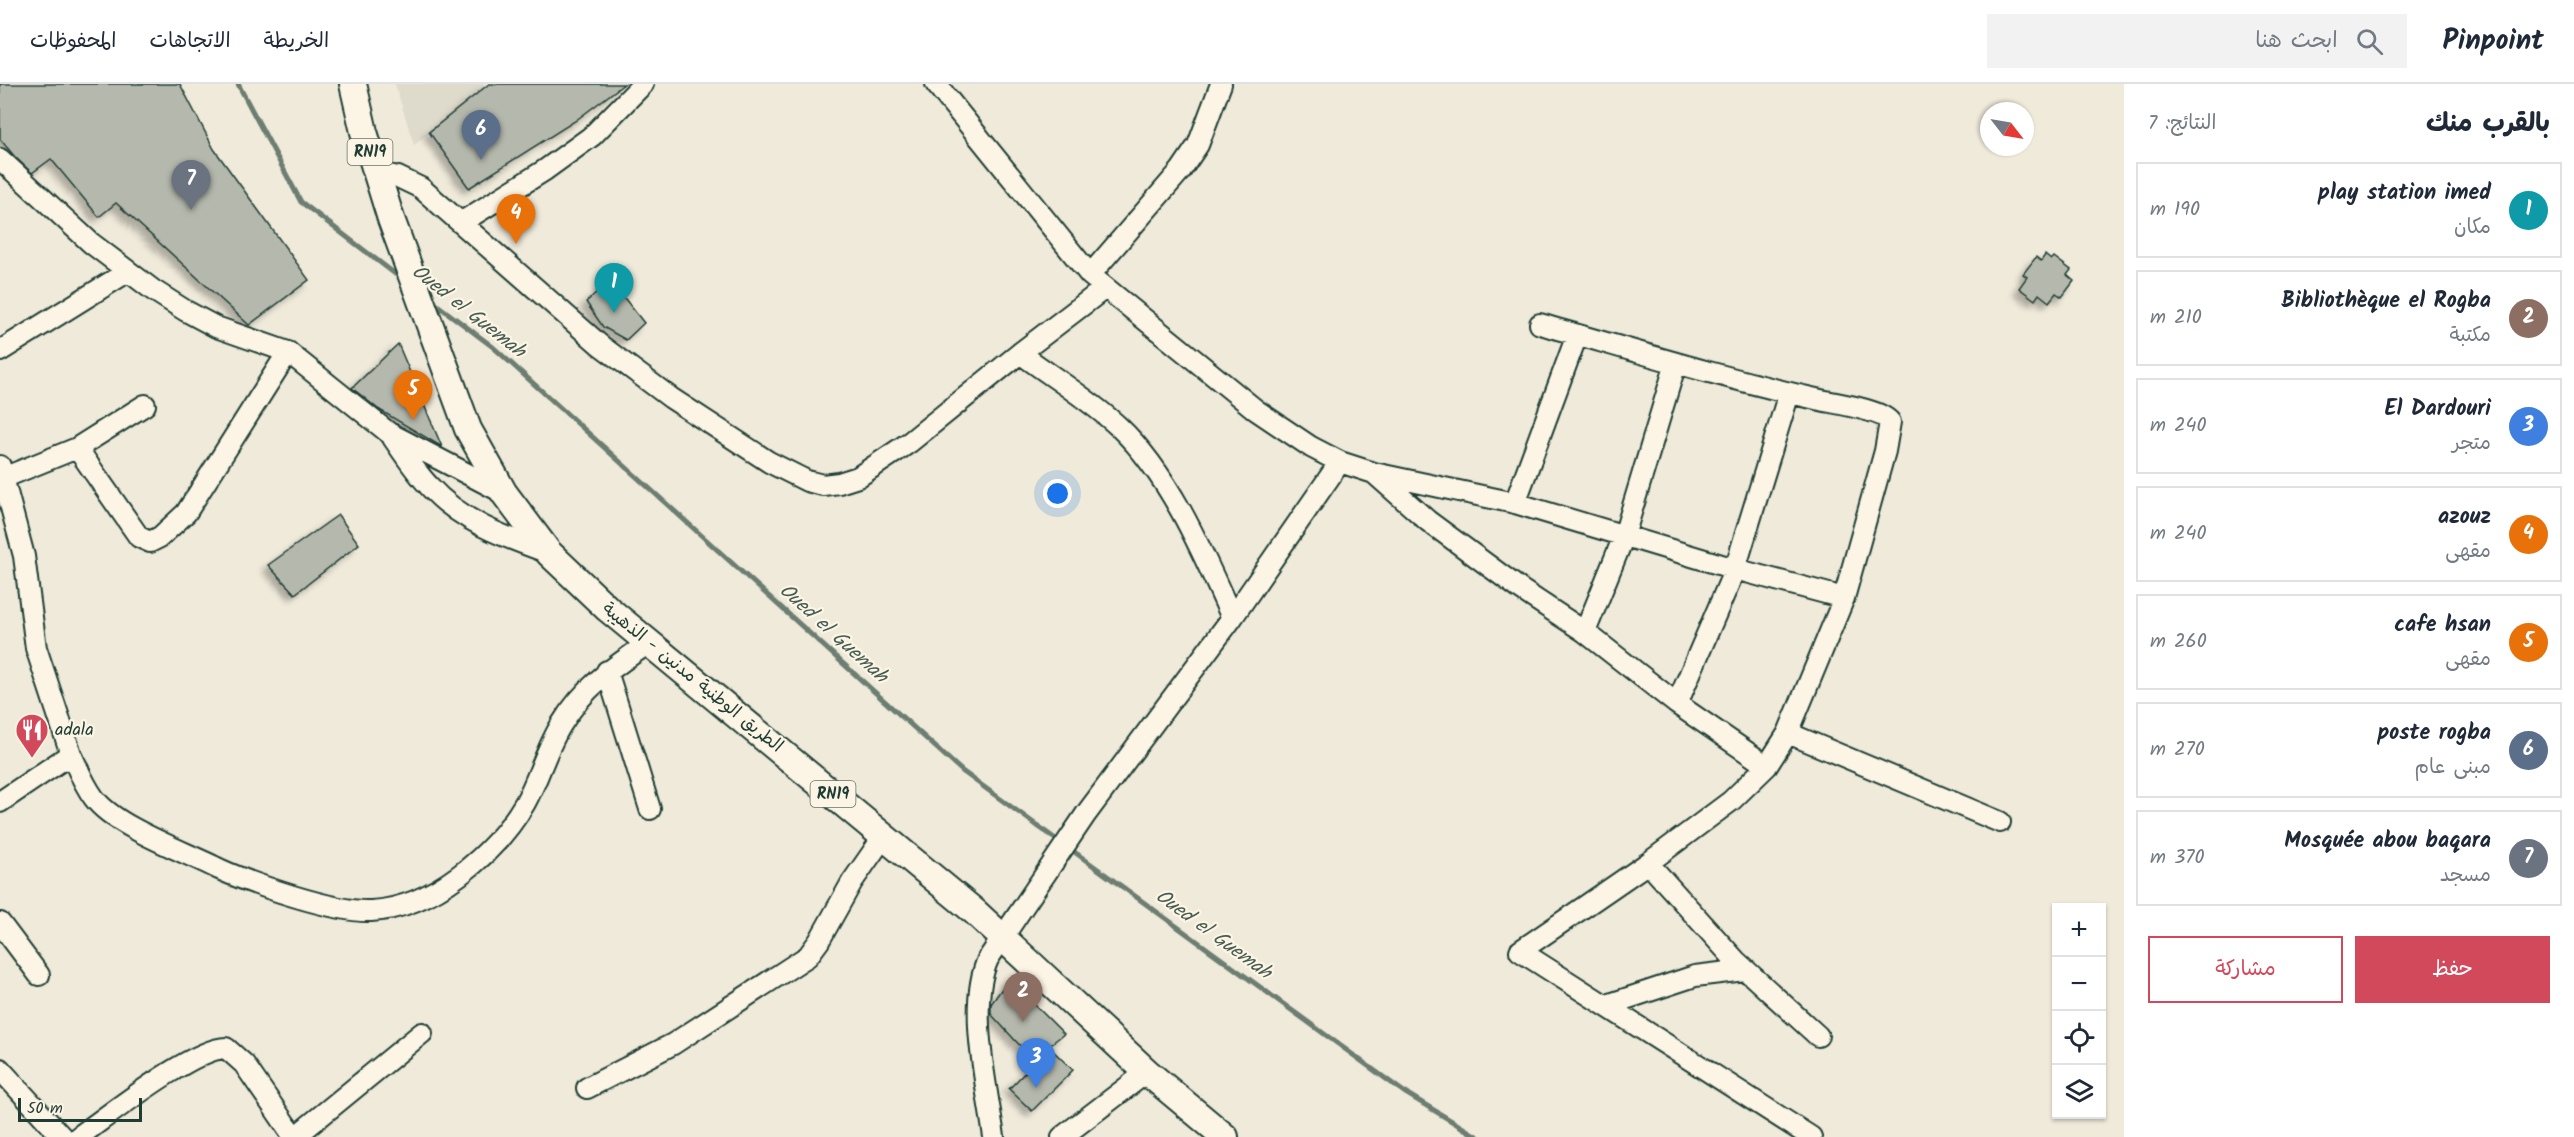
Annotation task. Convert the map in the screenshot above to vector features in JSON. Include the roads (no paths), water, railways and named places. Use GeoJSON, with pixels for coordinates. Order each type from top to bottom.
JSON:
{"type":"FeatureCollection","features":[{"type":"Feature","properties":{"kind":"main road","name":"الطريق الوطنية مدنين - الذهيبة"},"geometry":{"type":"LineString","coordinates":[[352,84],[390,219],[468,429],[504,493],[549,553],[576,581],[649,643],[1002,936],[1147,1072],[1225,1137]]}},
{"type":"Feature","properties":{"kind":"street"},"geometry":{"type":"LineString","coordinates":[[462,222],[584,142],[643,84]]}},
{"type":"Feature","properties":{"kind":"street"},"geometry":{"type":"LineString","coordinates":[[936,84],[1090,275],[1256,410],[1311,447],[1340,462],[1374,473],[1515,503],[1735,569],[1844,598]]}},
{"type":"Feature","properties":{"kind":"street"},"geometry":{"type":"LineString","coordinates":[[1090,275],[1187,162],[1206,127],[1221,84]]}},
{"type":"Feature","properties":{"kind":"street"},"geometry":{"type":"LineString","coordinates":[[0,159],[127,272],[186,311],[216,327],[288,352],[389,434],[504,493]]}},
{"type":"Feature","properties":{"kind":"street"},"geometry":{"type":"LineString","coordinates":[[375,172],[398,177],[421,188],[600,345],[701,417],[769,462],[807,481],[823,484],[839,483],[858,477],[910,442],[1105,288]]}},
{"type":"Feature","properties":{"kind":"street"},"geometry":{"type":"LineString","coordinates":[[0,351],[127,272]]}},
{"type":"Feature","properties":{"kind":"street"},"geometry":{"type":"LineString","coordinates":[[1540,324],[1789,393],[1869,411],[1883,416],[1890,422],[1891,427],[1885,451],[1844,598],[1788,733],[1767,766],[1731,801],[1648,863],[1520,951],[1811,1137]]}},
{"type":"Feature","properties":{"kind":"street"},"geometry":{"type":"LineString","coordinates":[[1515,503],[1577,335]]}},
{"type":"Feature","properties":{"kind":"street"},"geometry":{"type":"LineString","coordinates":[[77,448],[139,537],[150,542],[160,537],[186,513],[288,352]]}},
{"type":"Feature","properties":{"kind":"street"},"geometry":{"type":"LineString","coordinates":[[1020,353],[1102,413],[1142,452],[1175,502],[1232,618]]}},
{"type":"Feature","properties":{"kind":"street"},"geometry":{"type":"LineString","coordinates":[[1585,632],[1624,536],[1676,363]]}},
{"type":"Feature","properties":{"kind":"street"},"geometry":{"type":"LineString","coordinates":[[1677,704],[1735,569],[1789,393]]}},
{"type":"Feature","properties":{"kind":"street"},"geometry":{"type":"LineString","coordinates":[[145,405],[77,448],[2,472],[24,556],[36,648],[71,754],[95,800],[124,824],[226,872],[306,900],[369,912],[425,896],[453,880],[484,856],[525,803],[560,726],[580,697],[608,671],[649,643]]}},
{"type":"Feature","properties":{"kind":"street"},"geometry":{"type":"LineString","coordinates":[[389,434],[429,487],[453,508],[496,533],[549,553]]}},
{"type":"Feature","properties":{"kind":"street"},"geometry":{"type":"LineString","coordinates":[[994,1137],[979,1025],[979,1000],[984,969],[1002,936],[1119,769],[1232,618],[1340,462]]}},
{"type":"Feature","properties":{"kind":"street"},"geometry":{"type":"LineString","coordinates":[[1374,473],[1428,521],[1520,589],[1585,632],[1677,704],[1767,766]]}},
{"type":"Feature","properties":{"kind":"street"},"geometry":{"type":"LineString","coordinates":[[608,671],[650,809]]}},
{"type":"Feature","properties":{"kind":"street"},"geometry":{"type":"LineString","coordinates":[[1788,733],[2000,822]]}},
{"type":"Feature","properties":{"kind":"street"},"geometry":{"type":"LineString","coordinates":[[0,802],[71,754]]}},
{"type":"Feature","properties":{"kind":"street"},"geometry":{"type":"LineString","coordinates":[[588,1088],[673,1044],[808,956],[852,882],[884,836]]}},
{"type":"Feature","properties":{"kind":"street"},"geometry":{"type":"LineString","coordinates":[[1648,863],[1698,922],[1745,970],[1818,1036]]}},
{"type":"Feature","properties":{"kind":"street"},"geometry":{"type":"LineString","coordinates":[[0,923],[39,975]]}},
{"type":"Feature","properties":{"kind":"street"},"geometry":{"type":"LineString","coordinates":[[1607,1005],[1695,976],[1745,970]]}},
{"type":"Feature","properties":{"kind":"street"},"geometry":{"type":"LineString","coordinates":[[78,1137],[194,1057],[216,1048],[226,1047],[243,1064],[294,1137],[422,1033]]}},
{"type":"Feature","properties":{"kind":"street"},"geometry":{"type":"LineString","coordinates":[[0,1069],[62,1137]]}},
{"type":"Feature","properties":{"kind":"street"},"geometry":{"type":"LineString","coordinates":[[1062,1137],[1147,1072]]}},
{"type":"Feature","properties":{"kind":"waterway","name":"Oued el Guemah"},"geometry":{"type":"LineString","coordinates":[[238,84],[301,202],[403,280]]}},
{"type":"Feature","properties":{"kind":"waterway","name":"Oued el Guemah"},"geometry":{"type":"LineString","coordinates":[[432,301],[493,347],[962,771],[1061,843]]}},
{"type":"Feature","properties":{"kind":"waterway","name":"Oued el Guemah"},"geometry":{"type":"LineString","coordinates":[[1069,848],[1404,1092],[1478,1137]]}},
{"type":"Feature","properties":{"kind":"place","name":"poste rogba"},"geometry":{"type":"Point","coordinates":[481,160]}},
{"type":"Feature","properties":{"kind":"place","name":"Mosquée abou baqara"},"geometry":{"type":"Point","coordinates":[191,210]}},
{"type":"Feature","properties":{"kind":"place","name":"azouz"},"geometry":{"type":"Point","coordinates":[516,244]}},
{"type":"Feature","properties":{"kind":"place","name":"play station imed"},"geometry":{"type":"Point","coordinates":[614,313]}},
{"type":"Feature","properties":{"kind":"place","name":"cafe hsan"},"geometry":{"type":"Point","coordinates":[413,420]}},
{"type":"Feature","properties":{"kind":"place","name":"adala"},"geometry":{"type":"Point","coordinates":[32,759]}},
{"type":"Feature","properties":{"kind":"place","name":"Bibliothèque el Rogba"},"geometry":{"type":"Point","coordinates":[1023,1022]}},
{"type":"Feature","properties":{"kind":"place","name":"El Dardouri"},"geometry":{"type":"Point","coordinates":[1036,1088]}}]}
